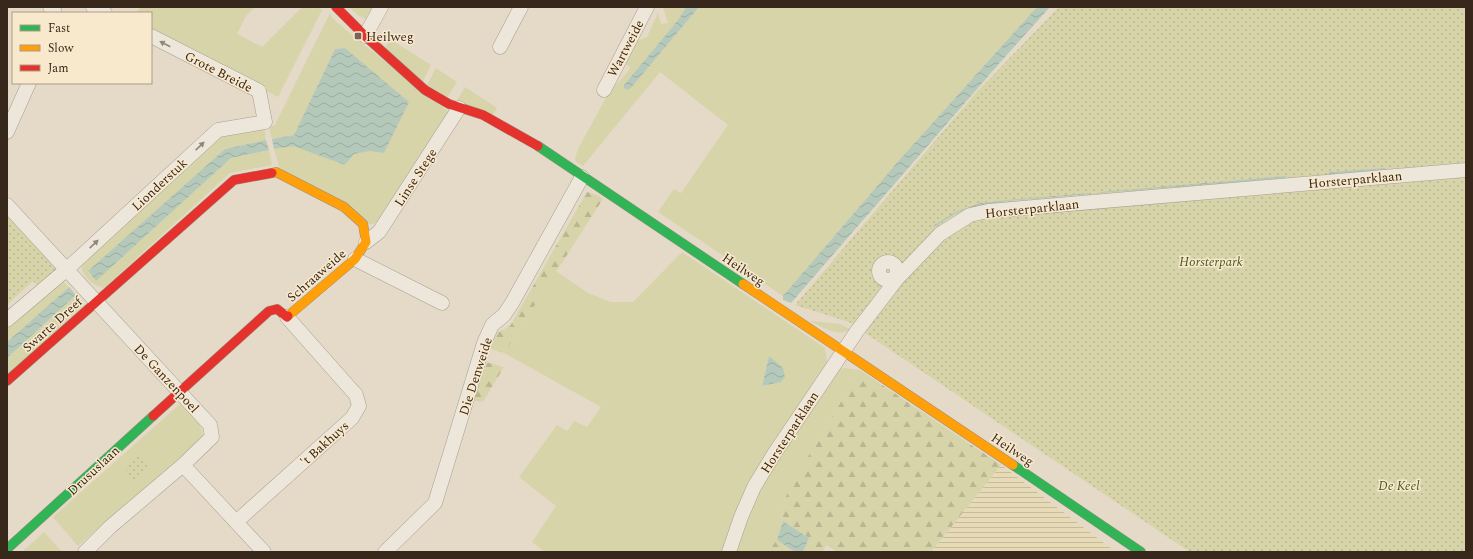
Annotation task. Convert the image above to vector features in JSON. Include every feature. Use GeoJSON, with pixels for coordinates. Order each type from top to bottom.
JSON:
{"type":"FeatureCollection","features":[{"type":"Feature","properties":{"kind":"street"},"geometry":{"type":"LineString","coordinates":[[93,7],[103,12]]}},
{"type":"Feature","properties":{"kind":"street","name":"Heilweg"},"geometry":{"type":"LineString","coordinates":[[336,7],[365,36],[425,90],[449,104],[483,114],[544,150],[1141,552]]}},
{"type":"Feature","properties":{"kind":"street"},"geometry":{"type":"LineString","coordinates":[[365,36],[381,7]]}},
{"type":"Feature","properties":{"kind":"street"},"geometry":{"type":"LineString","coordinates":[[500,47],[521,7]]}},
{"type":"Feature","properties":{"kind":"street","name":"Wartweide"},"geometry":{"type":"LineString","coordinates":[[604,90],[647,7]]}},
{"type":"Feature","properties":{"kind":"street","name":"Grote Breide"},"geometry":{"type":"LineString","coordinates":[[152,37],[259,91],[265,122]]}},
{"type":"Feature","properties":{"kind":"street"},"geometry":{"type":"LineString","coordinates":[[7,132],[11,115],[28,84]]}},
{"type":"Feature","properties":{"kind":"street","name":"Linse Stege"},"geometry":{"type":"LineString","coordinates":[[366,242],[379,232],[459,108]]}},
{"type":"Feature","properties":{"kind":"street","name":"Lionderstuk"},"geometry":{"type":"LineString","coordinates":[[7,320],[66,270],[218,130],[265,122]]}},
{"type":"Feature","properties":{"kind":"street","name":"Horsterparklaan"},"geometry":{"type":"LineString","coordinates":[[728,552],[754,487],[774,454],[843,350],[881,299],[922,252],[940,234],[970,215],[988,211],[1466,170]]}},
{"type":"Feature","properties":{"kind":"street"},"geometry":{"type":"LineString","coordinates":[[96,301],[234,180],[276,172],[344,207],[362,224],[366,242]]}},
{"type":"Feature","properties":{"kind":"street","name":"Die Denweide"},"geometry":{"type":"LineString","coordinates":[[385,552],[435,503],[484,343],[492,325],[504,314],[512,303],[582,177]]}},
{"type":"Feature","properties":{"kind":"street","name":"De Ganzenpoel"},"geometry":{"type":"LineString","coordinates":[[7,206],[210,425],[212,437],[182,464]]}},
{"type":"Feature","properties":{"kind":"street","name":"Schraaweide"},"geometry":{"type":"LineString","coordinates":[[180,391],[269,311],[277,309],[287,317],[355,260],[366,242]]}},
{"type":"Feature","properties":{"kind":"street"},"geometry":{"type":"LineString","coordinates":[[355,260],[442,303]]}},
{"type":"Feature","properties":{"kind":"street","name":"Swarte Dreef"},"geometry":{"type":"LineString","coordinates":[[7,381],[96,301]]}},
{"type":"Feature","properties":{"kind":"street","name":"'t Bakhuys"},"geometry":{"type":"LineString","coordinates":[[236,522],[352,418],[359,406],[356,395],[287,317]]}},
{"type":"Feature","properties":{"kind":"street","name":"Drususlaan"},"geometry":{"type":"LineString","coordinates":[[7,549],[180,391]]}},
{"type":"Feature","properties":{"kind":"street"},"geometry":{"type":"LineString","coordinates":[[85,552],[110,527],[182,464],[264,552]]}},
{"type":"Feature","properties":{"kind":"shaded area"},"geometry":{"type":"Polygon","coordinates":[[[1001,465],[1116,552],[931,552],[1001,465]]]}},
{"type":"Feature","properties":{"kind":"green space"},"geometry":{"type":"Polygon","coordinates":[[[140,7],[255,7],[246,16],[237,34],[262,47],[302,7],[319,7],[322,10],[278,97],[152,32],[152,12],[138,12],[140,7]]]}},
{"type":"Feature","properties":{"kind":"green space"},"geometry":{"type":"Polygon","coordinates":[[[349,7],[375,7],[366,19],[359,16],[349,7]]]}},
{"type":"Feature","properties":{"kind":"green space"},"geometry":{"type":"Polygon","coordinates":[[[663,7],[686,7],[678,20],[624,85],[631,88],[699,7],[1037,7],[901,158],[783,296],[658,212],[674,189],[681,193],[728,125],[660,72],[583,166],[576,162],[575,159],[578,149],[608,94],[629,70],[630,67],[625,64],[634,42],[647,37],[658,13],[661,24],[668,23],[663,7]]]}},
{"type":"Feature","properties":{"kind":"green space","name":"Horsterpark"},"geometry":{"type":"Polygon","coordinates":[[[1059,7],[1466,7],[1466,552],[1190,552],[849,322],[795,305],[975,94],[1059,7]]]}},
{"type":"Feature","properties":{"kind":"green space"},"geometry":{"type":"Polygon","coordinates":[[[330,13],[332,18],[358,40],[449,112],[378,222],[373,224],[369,224],[279,167],[274,149],[293,145],[345,165],[354,154],[370,150],[384,153],[345,48],[335,49],[294,135],[272,139],[269,127],[275,125],[330,13]]]}},
{"type":"Feature","properties":{"kind":"green space"},"geometry":{"type":"Polygon","coordinates":[[[390,39],[431,65],[422,83],[384,51],[390,39]]]}},
{"type":"Feature","properties":{"kind":"green space"},"geometry":{"type":"Polygon","coordinates":[[[436,68],[457,82],[446,99],[427,85],[436,68]]]}},
{"type":"Feature","properties":{"kind":"green space"},"geometry":{"type":"Polygon","coordinates":[[[465,87],[497,108],[492,116],[456,102],[465,87]]]}},
{"type":"Feature","properties":{"kind":"green space"},"geometry":{"type":"Polygon","coordinates":[[[264,127],[266,140],[225,149],[88,272],[96,280],[231,158],[269,150],[272,165],[230,173],[104,288],[99,287],[88,279],[81,267],[80,262],[219,135],[264,127]]]}},
{"type":"Feature","properties":{"kind":"green space"},"geometry":{"type":"Polygon","coordinates":[[[587,192],[597,195],[603,199],[504,353],[490,349],[497,333],[510,326],[587,192]]]}},
{"type":"Feature","properties":{"kind":"green space"},"geometry":{"type":"Polygon","coordinates":[[[7,214],[58,270],[40,288],[33,281],[7,305],[7,214]]]}},
{"type":"Feature","properties":{"kind":"green space"},"geometry":{"type":"Polygon","coordinates":[[[682,252],[825,348],[827,361],[825,373],[728,537],[721,552],[545,552],[532,542],[556,506],[519,477],[557,425],[567,431],[574,421],[587,427],[601,407],[504,353],[556,271],[588,293],[611,302],[633,302],[682,252]],[[769,357],[762,386],[781,382],[769,357]]]}},
{"type":"Feature","properties":{"kind":"green space"},"geometry":{"type":"Polygon","coordinates":[[[61,279],[69,287],[7,342],[7,328],[61,279]]]}},
{"type":"Feature","properties":{"kind":"green space"},"geometry":{"type":"Polygon","coordinates":[[[76,295],[85,304],[7,375],[7,358],[76,295]]]}},
{"type":"Feature","properties":{"kind":"green space"},"geometry":{"type":"Polygon","coordinates":[[[810,321],[840,324],[850,329],[841,333],[830,331],[810,321]]]}},
{"type":"Feature","properties":{"kind":"green space"},"geometry":{"type":"Polygon","coordinates":[[[486,362],[504,367],[483,402],[474,401],[486,362]]]}},
{"type":"Feature","properties":{"kind":"green space"},"geometry":{"type":"Polygon","coordinates":[[[844,368],[860,370],[782,505],[783,521],[777,540],[768,552],[730,552],[763,477],[838,370],[844,368]]]}},
{"type":"Feature","properties":{"kind":"green space"},"geometry":{"type":"Polygon","coordinates":[[[860,370],[1001,465],[931,552],[838,552],[826,545],[823,552],[803,552],[809,538],[783,521],[782,505],[793,482],[860,370]]]}},
{"type":"Feature","properties":{"kind":"green space"},"geometry":{"type":"Polygon","coordinates":[[[180,404],[199,423],[202,438],[78,546],[53,517],[180,404]]]}},
{"type":"Feature","properties":{"kind":"green space"},"geometry":{"type":"Polygon","coordinates":[[[138,456],[143,456],[150,465],[147,472],[140,479],[133,479],[126,472],[127,467],[138,456]]]}},
{"type":"Feature","properties":{"kind":"green space"},"geometry":{"type":"Polygon","coordinates":[[[44,532],[62,552],[22,552],[44,532]]]}},
{"type":"Feature","properties":{"kind":"green space"},"geometry":{"type":"Polygon","coordinates":[[[777,540],[795,552],[768,552],[777,540]]]}},
{"type":"Feature","properties":{"kind":"water"},"geometry":{"type":"Polygon","coordinates":[[[686,7],[699,7],[631,88],[627,90],[624,88],[624,85],[678,20],[686,7]]]}},
{"type":"Feature","properties":{"kind":"water"},"geometry":{"type":"Polygon","coordinates":[[[1037,7],[1050,7],[791,303],[783,300],[783,296],[901,158],[1037,7]]]}},
{"type":"Feature","properties":{"kind":"water"},"geometry":{"type":"Polygon","coordinates":[[[345,48],[409,102],[384,153],[370,151],[354,154],[345,165],[293,146],[274,149],[272,139],[294,135],[335,49],[345,48]]]}},
{"type":"Feature","properties":{"kind":"water"},"geometry":{"type":"Polygon","coordinates":[[[266,140],[269,150],[231,158],[96,281],[88,271],[225,149],[266,140]]]}},
{"type":"Feature","properties":{"kind":"water"},"geometry":{"type":"Polygon","coordinates":[[[1385,168],[1385,170],[1329,174],[1329,172],[1385,168]]]}},
{"type":"Feature","properties":{"kind":"water"},"geometry":{"type":"Polygon","coordinates":[[[1286,176],[1286,178],[1100,193],[1100,192],[1286,176]]]}},
{"type":"Feature","properties":{"kind":"water"},"geometry":{"type":"Polygon","coordinates":[[[1090,193],[1007,201],[982,205],[956,213],[934,227],[933,226],[955,212],[981,203],[1090,193]]]}},
{"type":"Feature","properties":{"kind":"water"},"geometry":{"type":"Polygon","coordinates":[[[69,287],[76,295],[7,358],[7,342],[69,287]]]}},
{"type":"Feature","properties":{"kind":"water"},"geometry":{"type":"Polygon","coordinates":[[[769,356],[783,368],[785,377],[781,382],[762,386],[769,356]]]}},
{"type":"Feature","properties":{"kind":"water"},"geometry":{"type":"Polygon","coordinates":[[[783,521],[809,538],[803,552],[795,552],[777,540],[783,521]]]}},
{"type":"Feature","properties":{"kind":"traffic: fast"},"geometry":{"type":"LineString","coordinates":[[538,146],[743,284]]}},
{"type":"Feature","properties":{"kind":"traffic: fast"},"geometry":{"type":"LineString","coordinates":[[7,549],[153,416]]}},
{"type":"Feature","properties":{"kind":"traffic: fast"},"geometry":{"type":"LineString","coordinates":[[1013,465],[1141,552]]}},
{"type":"Feature","properties":{"kind":"traffic: slow"},"geometry":{"type":"LineString","coordinates":[[272,173],[276,172],[344,207],[363,224],[366,242],[355,259],[288,316]]}},
{"type":"Feature","properties":{"kind":"traffic: slow"},"geometry":{"type":"LineString","coordinates":[[743,284],[1013,465]]}},
{"type":"Feature","properties":{"kind":"traffic: jam"},"geometry":{"type":"LineString","coordinates":[[336,7],[365,36],[425,90],[449,104],[483,115],[538,146]]}},
{"type":"Feature","properties":{"kind":"traffic: jam"},"geometry":{"type":"LineString","coordinates":[[7,381],[234,180],[272,173]]}},
{"type":"Feature","properties":{"kind":"traffic: jam"},"geometry":{"type":"LineString","coordinates":[[153,416],[269,311],[277,309],[287,317],[288,316]]}},
{"type":"Feature","properties":{"kind":"place","name":"Heilweg"},"geometry":{"type":"Point","coordinates":[358,36]}},
{"type":"Feature","properties":{"kind":"park label","name":"De Keel"},"geometry":{"type":"Point","coordinates":[1399,485]}}]}
